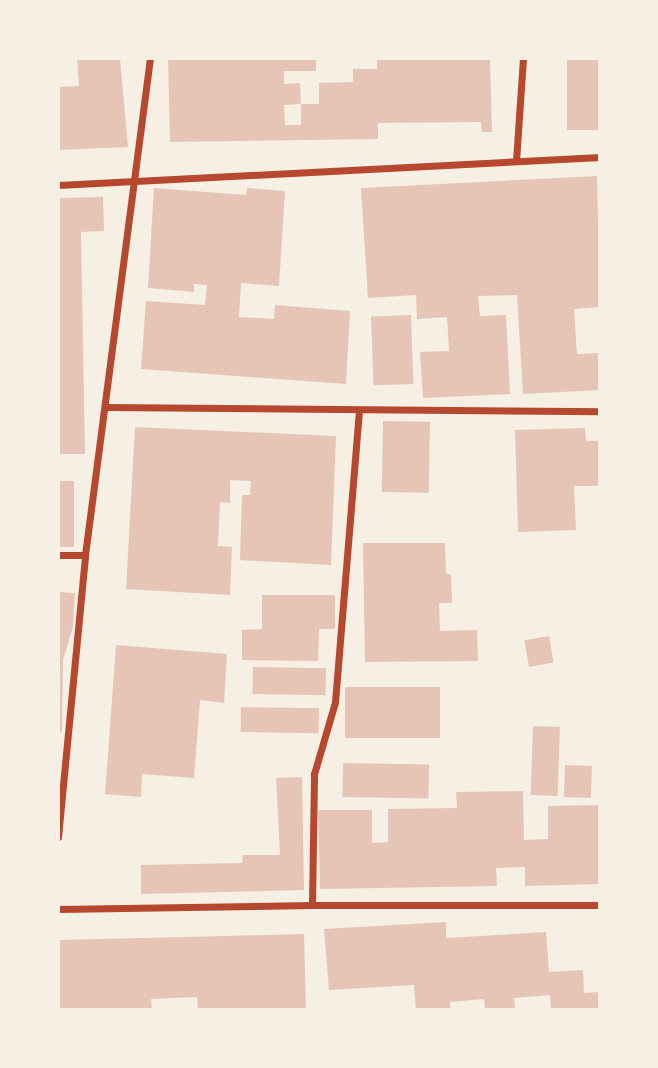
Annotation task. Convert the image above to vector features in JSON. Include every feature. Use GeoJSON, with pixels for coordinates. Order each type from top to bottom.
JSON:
{"type":"FeatureCollection","features":[{"type":"Feature","properties":{"kind":"street"},"geometry":{"type":"LineString","coordinates":[[58,837],[85,555],[150,58]]}},
{"type":"Feature","properties":{"kind":"street"},"geometry":{"type":"LineString","coordinates":[[516,161],[523,58]]}},
{"type":"Feature","properties":{"kind":"street"},"geometry":{"type":"LineString","coordinates":[[58,185],[600,157]]}},
{"type":"Feature","properties":{"kind":"street"},"geometry":{"type":"LineString","coordinates":[[105,407],[600,411]]}},
{"type":"Feature","properties":{"kind":"street"},"geometry":{"type":"LineString","coordinates":[[312,905],[314,774],[335,702],[359,410]]}},
{"type":"Feature","properties":{"kind":"street"},"geometry":{"type":"LineString","coordinates":[[58,555],[85,555]]}},
{"type":"Feature","properties":{"kind":"street"},"geometry":{"type":"LineString","coordinates":[[58,909],[312,905],[600,905]]}},
{"type":"Feature","properties":{"kind":"building"},"geometry":{"type":"Polygon","coordinates":[[[77,58],[120,58],[128,147],[58,150],[58,87],[79,86],[77,58]]]}},
{"type":"Feature","properties":{"kind":"building"},"geometry":{"type":"Polygon","coordinates":[[[168,58],[316,58],[316,71],[284,71],[284,84],[300,83],[301,104],[319,104],[319,83],[353,82],[353,69],[377,69],[377,58],[490,58],[492,132],[482,132],[481,122],[378,123],[378,139],[170,142],[168,58]],[[301,104],[284,105],[285,125],[301,125],[301,104]]]}},
{"type":"Feature","properties":{"kind":"building"},"geometry":{"type":"Polygon","coordinates":[[[567,58],[600,58],[600,130],[567,130],[567,58]]]}},
{"type":"Feature","properties":{"kind":"building"},"geometry":{"type":"Polygon","coordinates":[[[597,176],[600,307],[574,309],[577,354],[600,353],[600,390],[523,394],[517,295],[478,296],[480,316],[506,315],[510,394],[423,398],[420,352],[449,351],[447,317],[417,319],[416,295],[368,298],[361,188],[597,176]]]}},
{"type":"Feature","properties":{"kind":"building"},"geometry":{"type":"Polygon","coordinates":[[[154,188],[246,195],[247,188],[285,191],[279,286],[241,283],[239,317],[274,319],[275,305],[350,311],[346,384],[141,369],[146,301],[205,305],[207,285],[194,284],[194,292],[148,288],[154,188]]]}},
{"type":"Feature","properties":{"kind":"building"},"geometry":{"type":"Polygon","coordinates":[[[103,197],[104,231],[81,232],[85,454],[58,454],[58,198],[103,197]]]}},
{"type":"Feature","properties":{"kind":"building"},"geometry":{"type":"Polygon","coordinates":[[[411,315],[413,384],[373,385],[371,316],[411,315]]]}},
{"type":"Feature","properties":{"kind":"building"},"geometry":{"type":"Polygon","coordinates":[[[383,421],[430,422],[429,493],[382,492],[383,421]]]}},
{"type":"Feature","properties":{"kind":"building"},"geometry":{"type":"Polygon","coordinates":[[[135,427],[336,436],[331,565],[240,560],[242,495],[250,495],[251,481],[230,480],[230,503],[220,502],[218,546],[232,547],[230,595],[126,589],[135,427]]]}},
{"type":"Feature","properties":{"kind":"building"},"geometry":{"type":"Polygon","coordinates":[[[585,428],[586,441],[600,441],[600,486],[574,486],[576,530],[518,532],[515,430],[585,428]]]}},
{"type":"Feature","properties":{"kind":"building"},"geometry":{"type":"Polygon","coordinates":[[[58,481],[74,481],[74,547],[58,547],[58,481]]]}},
{"type":"Feature","properties":{"kind":"building"},"geometry":{"type":"Polygon","coordinates":[[[363,543],[445,543],[446,574],[451,574],[452,603],[439,603],[440,631],[477,630],[478,661],[365,662],[363,543]]]}},
{"type":"Feature","properties":{"kind":"building"},"geometry":{"type":"Polygon","coordinates":[[[58,592],[75,593],[73,627],[63,660],[62,732],[58,731],[58,592]]]}},
{"type":"Feature","properties":{"kind":"building"},"geometry":{"type":"Polygon","coordinates":[[[262,595],[335,595],[335,629],[319,629],[318,661],[242,660],[242,630],[262,629],[262,595]]]}},
{"type":"Feature","properties":{"kind":"building"},"geometry":{"type":"Polygon","coordinates":[[[549,636],[554,663],[529,667],[524,640],[549,636]]]}},
{"type":"Feature","properties":{"kind":"building"},"geometry":{"type":"Polygon","coordinates":[[[116,645],[227,654],[224,703],[200,700],[194,778],[142,774],[141,797],[105,794],[116,645]]]}},
{"type":"Feature","properties":{"kind":"building"},"geometry":{"type":"Polygon","coordinates":[[[253,667],[326,668],[326,695],[253,694],[253,667]]]}},
{"type":"Feature","properties":{"kind":"building"},"geometry":{"type":"Polygon","coordinates":[[[345,687],[440,687],[440,738],[345,738],[345,687]]]}},
{"type":"Feature","properties":{"kind":"building"},"geometry":{"type":"Polygon","coordinates":[[[241,707],[319,708],[319,733],[241,732],[241,707]]]}},
{"type":"Feature","properties":{"kind":"building"},"geometry":{"type":"Polygon","coordinates":[[[533,726],[560,727],[558,796],[531,795],[533,726]]]}},
{"type":"Feature","properties":{"kind":"building"},"geometry":{"type":"Polygon","coordinates":[[[343,763],[429,765],[428,798],[342,797],[343,763]]]}},
{"type":"Feature","properties":{"kind":"building"},"geometry":{"type":"Polygon","coordinates":[[[565,765],[592,766],[591,798],[564,797],[565,765]]]}},
{"type":"Feature","properties":{"kind":"building"},"geometry":{"type":"Polygon","coordinates":[[[302,777],[304,890],[141,894],[141,865],[242,863],[243,855],[280,855],[276,778],[302,777]]]}},
{"type":"Feature","properties":{"kind":"building"},"geometry":{"type":"Polygon","coordinates":[[[523,791],[524,840],[548,839],[548,806],[600,805],[600,884],[525,886],[525,867],[496,868],[497,886],[320,889],[318,810],[372,810],[372,843],[388,842],[388,809],[457,808],[456,792],[523,791]]]}},
{"type":"Feature","properties":{"kind":"building"},"geometry":{"type":"Polygon","coordinates":[[[446,922],[446,938],[546,932],[549,972],[583,970],[584,993],[600,992],[600,1010],[551,1010],[550,995],[514,998],[515,1010],[485,1010],[484,999],[450,1002],[451,1010],[416,1010],[414,985],[329,990],[324,929],[446,922]]]}},
{"type":"Feature","properties":{"kind":"building"},"geometry":{"type":"Polygon","coordinates":[[[304,934],[306,1010],[198,1010],[197,997],[151,999],[152,1010],[60,1010],[58,940],[304,934]]]}}]}
